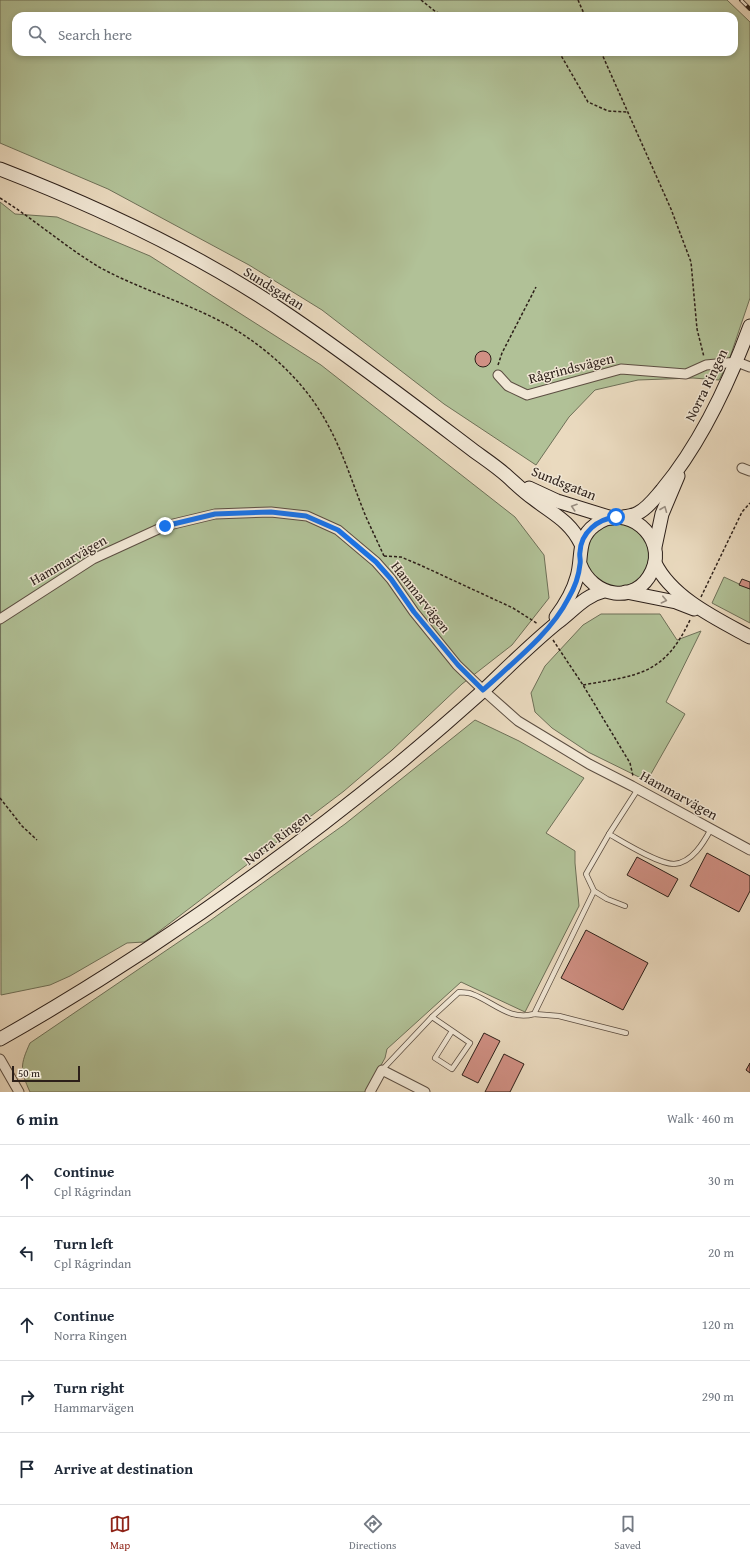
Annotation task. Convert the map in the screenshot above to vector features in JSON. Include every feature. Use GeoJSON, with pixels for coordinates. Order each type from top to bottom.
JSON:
{"type":"FeatureCollection","features":[{"type":"Feature","properties":{"kind":"main road","name":"Sundsgatan"},"geometry":{"type":"LineString","coordinates":[[0,169],[61,193],[143,232],[211,267],[286,313],[506,475],[532,498],[565,522],[576,533],[581,544]]}},
{"type":"Feature","properties":{"kind":"main road","name":"Norra Ringen"},"geometry":{"type":"LineString","coordinates":[[655,547],[662,514],[687,456],[737,362],[750,326]]}},
{"type":"Feature","properties":{"kind":"main road","name":"Norra Ringen"},"geometry":{"type":"LineString","coordinates":[[616,517],[637,514],[651,503],[687,456]]}},
{"type":"Feature","properties":{"kind":"main road","name":"Sundsgatan"},"geometry":{"type":"LineString","coordinates":[[506,475],[557,501],[616,517]]}},
{"type":"Feature","properties":{"kind":"main road"},"geometry":{"type":"LineString","coordinates":[[616,517],[636,522],[648,532],[655,547],[655,563],[650,576],[645,582],[633,590],[611,593],[604,591],[592,583],[583,571],[580,564],[580,552],[581,544],[585,536],[593,526],[604,520],[616,517]]}},
{"type":"Feature","properties":{"kind":"main road"},"geometry":{"type":"LineString","coordinates":[[655,563],[669,584],[695,605],[750,636]]}},
{"type":"Feature","properties":{"kind":"main road","name":"Norra Ringen"},"geometry":{"type":"LineString","coordinates":[[546,631],[568,600],[580,564]]}},
{"type":"Feature","properties":{"kind":"main road","name":"Norra Ringen"},"geometry":{"type":"LineString","coordinates":[[0,1039],[37,1018],[214,905],[293,847],[397,765],[483,690],[546,631],[584,599],[604,591]]}},
{"type":"Feature","properties":{"kind":"main road"},"geometry":{"type":"LineString","coordinates":[[626,592],[676,602],[713,616]]}},
{"type":"Feature","properties":{"kind":"street","name":"Rågrindsvägen"},"geometry":{"type":"LineString","coordinates":[[498,375],[508,386],[526,395],[621,369],[686,374],[706,365],[737,362],[750,367]]}},
{"type":"Feature","properties":{"kind":"street","name":"Hammarvägen"},"geometry":{"type":"LineString","coordinates":[[0,619],[93,559],[165,526],[215,514],[271,512],[306,516],[338,530],[376,562],[391,579],[414,612],[453,659],[483,690],[518,721],[589,764],[635,787],[750,850]]}},
{"type":"Feature","properties":{"kind":"street"},"geometry":{"type":"LineString","coordinates":[[0,1059],[19,1092]]}},
{"type":"Feature","properties":{"kind":"street"},"geometry":{"type":"LineString","coordinates":[[370,1092],[382,1070],[425,1092]]}},
{"type":"Feature","properties":{"kind":"lane"},"geometry":{"type":"LineString","coordinates":[[625,906],[607,899],[594,891],[586,874],[635,787]]}},
{"type":"Feature","properties":{"kind":"lane"},"geometry":{"type":"LineString","coordinates":[[609,834],[657,860],[674,864],[687,859],[702,845],[711,829]]}},
{"type":"Feature","properties":{"kind":"lane"},"geometry":{"type":"LineString","coordinates":[[534,1014],[594,891]]}},
{"type":"Feature","properties":{"kind":"lane"},"geometry":{"type":"LineString","coordinates":[[382,1070],[432,1017],[459,992],[471,993],[513,1015],[525,1017],[534,1014],[559,1016],[626,1034]]}},
{"type":"Feature","properties":{"kind":"lane"},"geometry":{"type":"LineString","coordinates":[[432,1017],[470,1043],[452,1069],[435,1058],[452,1031]]}},
{"type":"Feature","properties":{"kind":"path"},"geometry":{"type":"LineString","coordinates":[[421,0],[436,12]]}},
{"type":"Feature","properties":{"kind":"path"},"geometry":{"type":"LineString","coordinates":[[578,0],[583,12]]}},
{"type":"Feature","properties":{"kind":"path"},"geometry":{"type":"LineString","coordinates":[[561,56],[588,102],[608,111],[628,112]]}},
{"type":"Feature","properties":{"kind":"path"},"geometry":{"type":"LineString","coordinates":[[603,56],[671,209],[692,262],[697,329],[706,365]]}},
{"type":"Feature","properties":{"kind":"path"},"geometry":{"type":"LineString","coordinates":[[0,198],[76,252],[100,267],[218,320],[244,335],[288,372],[305,390],[332,430],[347,464],[366,517],[384,556],[401,557],[513,608],[546,631],[583,685],[630,764],[635,787]]}},
{"type":"Feature","properties":{"kind":"path"},"geometry":{"type":"LineString","coordinates":[[498,375],[497,367],[502,353],[536,287]]}},
{"type":"Feature","properties":{"kind":"path"},"geometry":{"type":"LineString","coordinates":[[701,598],[742,512],[750,503]]}},
{"type":"Feature","properties":{"kind":"path"},"geometry":{"type":"LineString","coordinates":[[583,685],[623,678],[640,673],[652,667],[664,659],[674,649],[691,618]]}},
{"type":"Feature","properties":{"kind":"path"},"geometry":{"type":"LineString","coordinates":[[0,798],[22,826],[37,840]]}},
{"type":"Feature","properties":{"kind":"green space"},"geometry":{"type":"Polygon","coordinates":[[[0,0],[727,0],[750,22],[750,298],[728,363],[719,380],[693,378],[638,380],[595,390],[569,417],[536,465],[444,404],[322,310],[249,265],[108,189],[0,143],[0,0]]]}},
{"type":"Feature","properties":{"kind":"green space"},"geometry":{"type":"Polygon","coordinates":[[[0,202],[15,214],[57,217],[150,256],[321,365],[515,517],[544,555],[549,598],[512,645],[462,684],[392,750],[344,791],[153,936],[144,942],[127,943],[70,976],[50,985],[1,995],[0,202]]]}},
{"type":"Feature","properties":{"kind":"green space"},"geometry":{"type":"Polygon","coordinates":[[[617,523],[629,526],[640,532],[646,543],[649,555],[646,567],[640,578],[629,584],[617,587],[605,584],[594,578],[588,567],[585,555],[588,543],[594,532],[605,526],[617,523]]]}},
{"type":"Feature","properties":{"kind":"green space"},"geometry":{"type":"Polygon","coordinates":[[[724,577],[750,589],[750,623],[712,603],[724,577]]]}},
{"type":"Feature","properties":{"kind":"green space"},"geometry":{"type":"Polygon","coordinates":[[[601,614],[660,614],[677,640],[701,631],[666,702],[685,714],[647,781],[588,752],[552,728],[535,712],[531,693],[545,666],[583,625],[601,614]]]}},
{"type":"Feature","properties":{"kind":"green space"},"geometry":{"type":"Polygon","coordinates":[[[475,720],[519,741],[584,778],[546,833],[575,851],[579,906],[525,1012],[461,982],[387,1049],[385,1058],[366,1092],[30,1092],[24,1078],[22,1068],[24,1057],[30,1043],[211,920],[345,824],[475,720]]]}},
{"type":"Feature","properties":{"kind":"building"},"geometry":{"type":"Polygon","coordinates":[[[480,351],[486,351],[491,356],[489,365],[486,367],[480,367],[475,362],[475,356],[480,351]]]}},
{"type":"Feature","properties":{"kind":"building"},"geometry":{"type":"Polygon","coordinates":[[[742,579],[750,582],[750,589],[739,585],[742,579]]]}},
{"type":"Feature","properties":{"kind":"building"},"geometry":{"type":"Polygon","coordinates":[[[707,853],[750,876],[750,891],[739,912],[690,886],[707,853]]]}},
{"type":"Feature","properties":{"kind":"building"},"geometry":{"type":"Polygon","coordinates":[[[637,857],[678,879],[668,897],[627,875],[637,857]]]}},
{"type":"Feature","properties":{"kind":"building"},"geometry":{"type":"Polygon","coordinates":[[[586,930],[648,963],[623,1010],[561,978],[586,930]]]}},
{"type":"Feature","properties":{"kind":"building"},"geometry":{"type":"Polygon","coordinates":[[[484,1033],[500,1041],[478,1083],[462,1075],[484,1033]]]}},
{"type":"Feature","properties":{"kind":"building"},"geometry":{"type":"Polygon","coordinates":[[[504,1054],[524,1064],[510,1092],[485,1092],[504,1054]]]}},
{"type":"Feature","properties":{"kind":"building"},"geometry":{"type":"Polygon","coordinates":[[[750,1063],[750,1073],[746,1070],[750,1063]]]}},
{"type":"Feature","properties":{"kind":"railway"},"geometry":{"type":"LineString","coordinates":[[741,0],[750,9]]}},
{"type":"Feature","properties":{"kind":"route"},"geometry":{"type":"LineString","coordinates":[[165,526],[215,514],[271,512],[306,516],[338,530],[376,562],[391,579],[414,612],[458,665],[483,690],[548,629],[568,600],[574,586],[580,564],[581,544],[585,536],[596,524],[616,517]]}}]}
